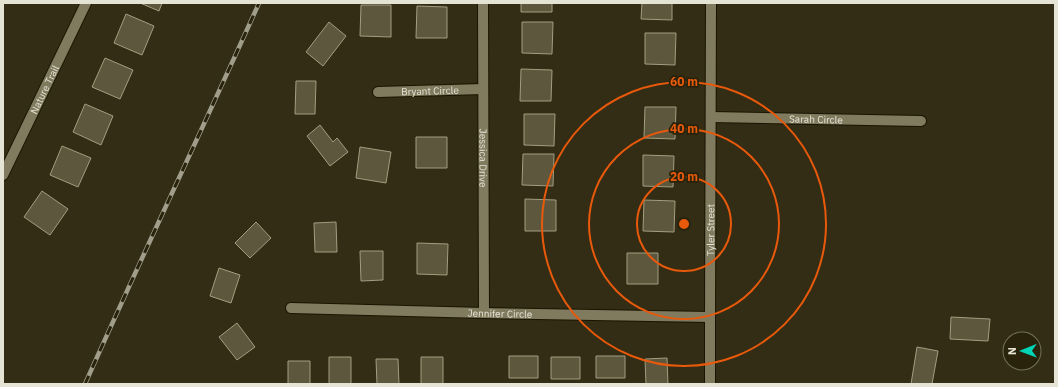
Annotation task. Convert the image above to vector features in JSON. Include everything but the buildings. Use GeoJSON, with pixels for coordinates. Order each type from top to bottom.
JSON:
{"type":"FeatureCollection","features":[{"type":"Feature","properties":{"kind":"street","name":"Nature Trail"},"geometry":{"type":"LineString","coordinates":[[3,175],[86,3]]}},
{"type":"Feature","properties":{"kind":"street","name":"Jessica Drive"},"geometry":{"type":"LineString","coordinates":[[483,3],[484,313]]}},
{"type":"Feature","properties":{"kind":"street","name":"Tyler Street"},"geometry":{"type":"LineString","coordinates":[[710,384],[711,3]]}},
{"type":"Feature","properties":{"kind":"street","name":"Bryant Circle"},"geometry":{"type":"LineString","coordinates":[[378,92],[483,90]]}},
{"type":"Feature","properties":{"kind":"street","name":"Sarah Circle"},"geometry":{"type":"LineString","coordinates":[[710,117],[921,121]]}},
{"type":"Feature","properties":{"kind":"street","name":"Jennifer Circle"},"geometry":{"type":"LineString","coordinates":[[291,308],[484,313],[710,316]]}},
{"type":"Feature","properties":{"kind":"railway"},"geometry":{"type":"LineString","coordinates":[[85,384],[259,3]]}}]}
